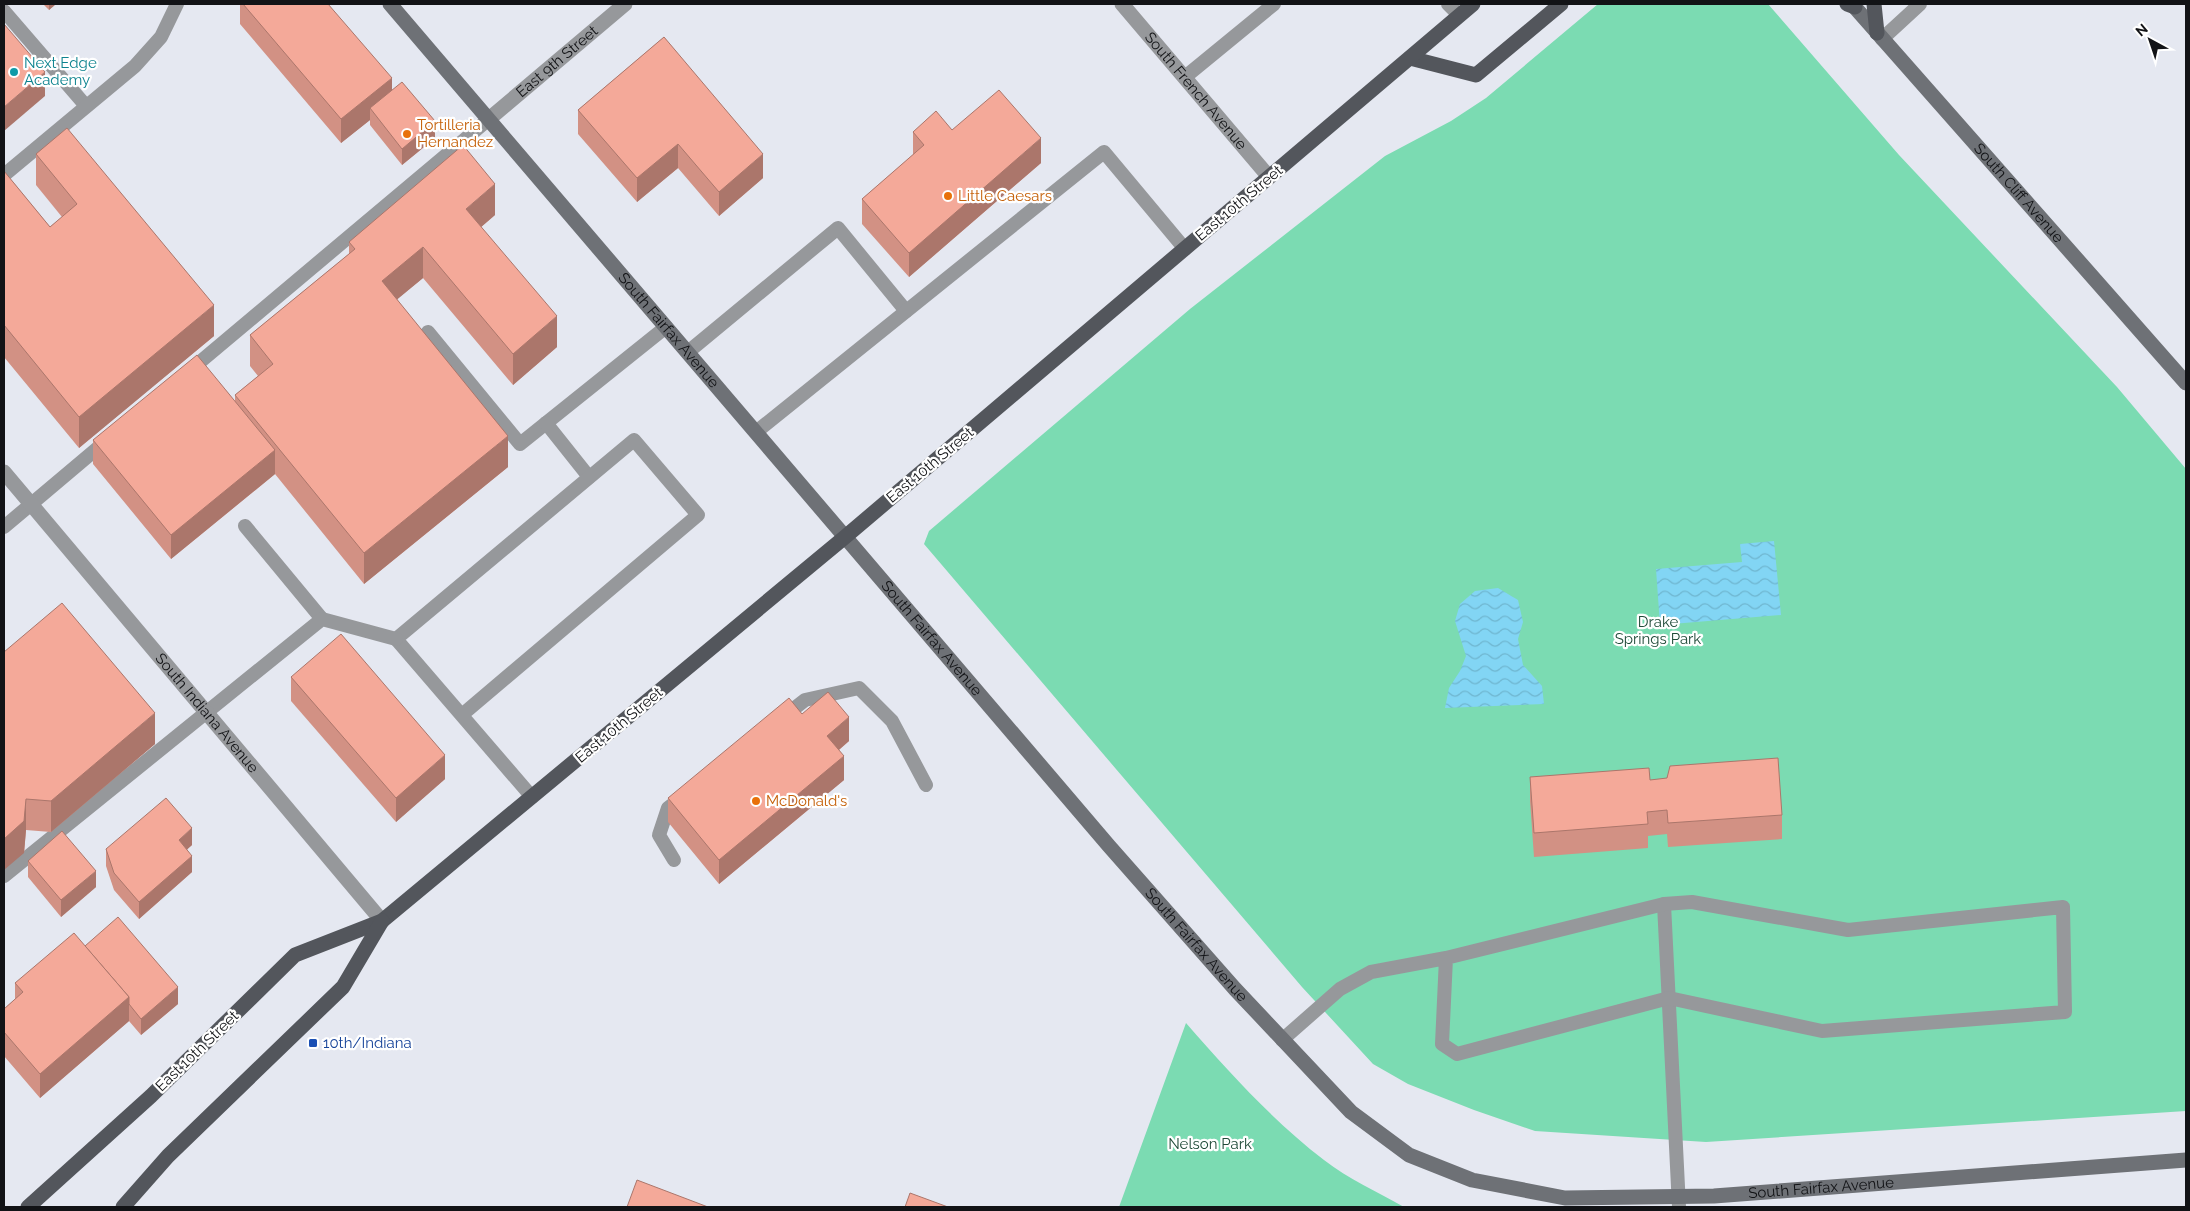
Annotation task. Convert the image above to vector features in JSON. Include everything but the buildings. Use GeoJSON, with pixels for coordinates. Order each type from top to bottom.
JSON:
{"type":"FeatureCollection","features":[{"type":"Feature","properties":{"kind":"main road","name":"East 10th Street"},"geometry":{"type":"LineString","coordinates":[[28,1207],[151,1096],[295,955],[382,921],[844,536],[1473,4]]}},
{"type":"Feature","properties":{"kind":"main road"},"geometry":{"type":"LineString","coordinates":[[1410,58],[1476,75],[1561,4]]}},
{"type":"Feature","properties":{"kind":"main road"},"geometry":{"type":"LineString","coordinates":[[1874,4],[1880,36]]}},
{"type":"Feature","properties":{"kind":"main road","name":"East 10th Street"},"geometry":{"type":"LineString","coordinates":[[123,1207],[168,1156],[343,987],[382,921]]}},
{"type":"Feature","properties":{"kind":"street","name":"South Fairfax Avenue"},"geometry":{"type":"LineString","coordinates":[[390,4],[1109,846],[1235,989],[1351,1112],[1409,1155],[1472,1180],[1565,1198],[1679,1202],[1714,1196],[2186,1160]]}},
{"type":"Feature","properties":{"kind":"street","name":"East 9th Street"},"geometry":{"type":"LineString","coordinates":[[489,120],[625,4]]}},
{"type":"Feature","properties":{"kind":"street","name":"South French Avenue"},"geometry":{"type":"LineString","coordinates":[[1122,4],[1269,177]]}},
{"type":"Feature","properties":{"kind":"street","name":"South Cliff Avenue"},"geometry":{"type":"LineString","coordinates":[[1851,5],[2186,383]]}},
{"type":"Feature","properties":{"kind":"street","name":"South Indiana Avenue"},"geometry":{"type":"LineString","coordinates":[[4,472],[382,921]]}},
{"type":"Feature","properties":{"kind":"lane"},"geometry":{"type":"LineString","coordinates":[[4,175],[135,66],[160,37],[177,4]]}},
{"type":"Feature","properties":{"kind":"lane"},"geometry":{"type":"LineString","coordinates":[[1184,78],[1274,4]]}},
{"type":"Feature","properties":{"kind":"lane"},"geometry":{"type":"LineString","coordinates":[[1448,4],[1459,16]]}},
{"type":"Feature","properties":{"kind":"lane"},"geometry":{"type":"LineString","coordinates":[[1880,36],[1920,4]]}},
{"type":"Feature","properties":{"kind":"lane"},"geometry":{"type":"LineString","coordinates":[[4,12],[86,106]]}},
{"type":"Feature","properties":{"kind":"lane"},"geometry":{"type":"LineString","coordinates":[[176,382],[489,120]]}},
{"type":"Feature","properties":{"kind":"lane"},"geometry":{"type":"LineString","coordinates":[[756,432],[1104,152],[1185,249]]}},
{"type":"Feature","properties":{"kind":"lane"},"geometry":{"type":"LineString","coordinates":[[688,352],[838,228],[906,311]]}},
{"type":"Feature","properties":{"kind":"lane"},"geometry":{"type":"LineString","coordinates":[[428,332],[520,444],[666,327]]}},
{"type":"Feature","properties":{"kind":"lane"},"geometry":{"type":"LineString","coordinates":[[546,424],[590,477]]}},
{"type":"Feature","properties":{"kind":"lane"},"geometry":{"type":"LineString","coordinates":[[4,527],[115,434]]}},
{"type":"Feature","properties":{"kind":"lane"},"geometry":{"type":"LineString","coordinates":[[396,639],[634,440],[698,515],[463,714]]}},
{"type":"Feature","properties":{"kind":"lane"},"geometry":{"type":"LineString","coordinates":[[245,526],[322,619],[396,639],[463,714],[532,797]]}},
{"type":"Feature","properties":{"kind":"lane"},"geometry":{"type":"LineString","coordinates":[[4,876],[322,619]]}},
{"type":"Feature","properties":{"kind":"lane"},"geometry":{"type":"LineString","coordinates":[[775,724],[805,700],[859,688],[892,721],[926,785]]}},
{"type":"Feature","properties":{"kind":"lane"},"geometry":{"type":"LineString","coordinates":[[674,860],[659,835],[668,808],[691,790]]}},
{"type":"Feature","properties":{"kind":"lane"},"geometry":{"type":"LineString","coordinates":[[1282,1040],[1340,989],[1371,972],[1446,958],[1664,904],[1692,902],[1848,930],[2063,907],[2065,1012],[1822,1031],[1669,998],[1457,1054],[1442,1044],[1446,958]]}},
{"type":"Feature","properties":{"kind":"lane"},"geometry":{"type":"LineString","coordinates":[[1664,904],[1679,1202]]}},
{"type":"Feature","properties":{"kind":"green space","name":"Drake Springs Park"},"geometry":{"type":"Polygon","coordinates":[[[1598,4],[1768,4],[1899,155],[2117,387],[2186,469],[2186,1111],[1706,1142],[1535,1131],[1408,1084],[1373,1064],[1302,987],[924,544],[929,531],[1190,309],[1385,156],[1451,121],[1486,98],[1598,4]]]}},
{"type":"Feature","properties":{"kind":"green space","name":"Nelson Park"},"geometry":{"type":"Polygon","coordinates":[[[1186,1023],[1252,1095],[1305,1145],[1343,1173],[1404,1207],[1119,1207],[1186,1023]]]}},
{"type":"Feature","properties":{"kind":"water"},"geometry":{"type":"Polygon","coordinates":[[[1774,541],[1781,615],[1660,625],[1656,569],[1742,562],[1740,544],[1774,541]]]}},
{"type":"Feature","properties":{"kind":"water"},"geometry":{"type":"Polygon","coordinates":[[[1498,588],[1518,600],[1523,622],[1518,639],[1523,665],[1542,686],[1544,704],[1445,708],[1449,688],[1460,671],[1466,656],[1455,621],[1460,604],[1475,591],[1498,588]]]}},
{"type":"Feature","properties":{"kind":"place","name":"Next Edge Academy"},"geometry":{"type":"Point","coordinates":[14,72]}},
{"type":"Feature","properties":{"kind":"place","name":"Tortilleria Hernandez"},"geometry":{"type":"Point","coordinates":[407,134]}},
{"type":"Feature","properties":{"kind":"place","name":"Little Caesars"},"geometry":{"type":"Point","coordinates":[948,196]}},
{"type":"Feature","properties":{"kind":"place","name":"McDonald's"},"geometry":{"type":"Point","coordinates":[756,801]}},
{"type":"Feature","properties":{"kind":"place","name":"10th/Indiana"},"geometry":{"type":"Point","coordinates":[313,1043]}}]}
